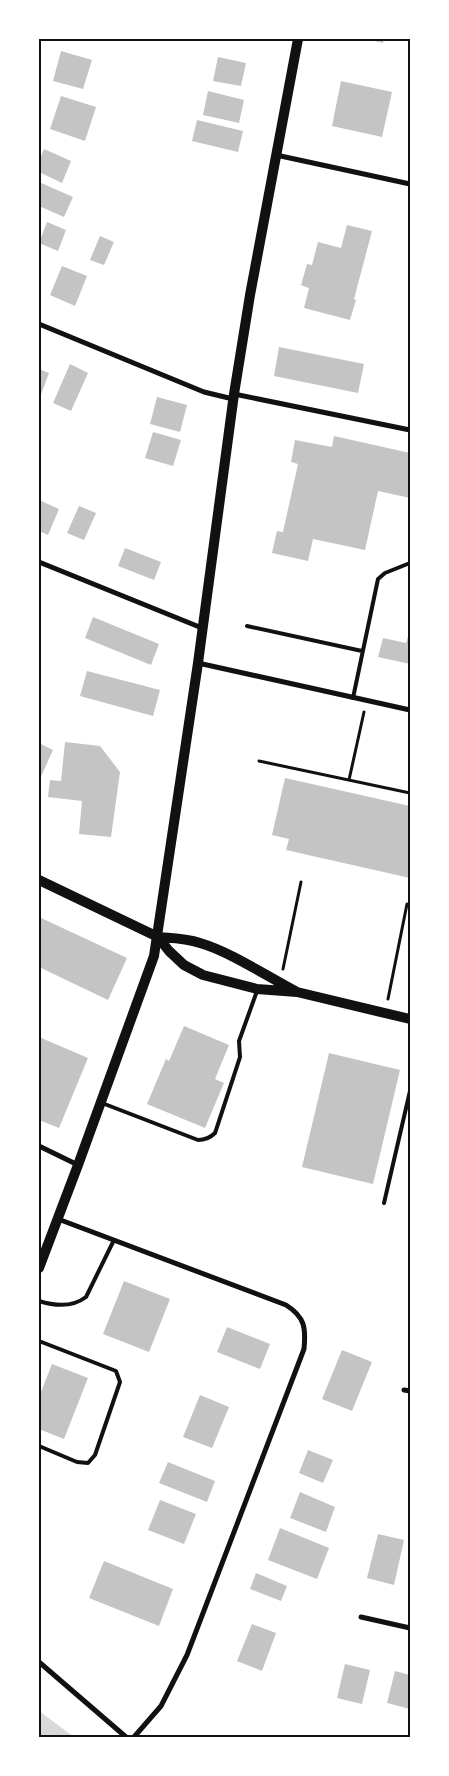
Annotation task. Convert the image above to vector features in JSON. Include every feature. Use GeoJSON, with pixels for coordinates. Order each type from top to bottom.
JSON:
{"type":"FeatureCollection","features":[{"type":"Feature","properties":{"kind":"main road"},"geometry":{"type":"LineString","coordinates":[[39,1268],[148,974],[158,937],[234,397],[298,39]]}},
{"type":"Feature","properties":{"kind":"main road"},"geometry":{"type":"LineString","coordinates":[[39,880],[158,937],[180,938],[220,950],[298,992]]}},
{"type":"Feature","properties":{"kind":"main road"},"geometry":{"type":"LineString","coordinates":[[158,937],[169,952],[184,965],[203,975],[257,989],[298,992],[410,1019]]}},
{"type":"Feature","properties":{"kind":"street"},"geometry":{"type":"LineString","coordinates":[[276,155],[410,184]]}},
{"type":"Feature","properties":{"kind":"street"},"geometry":{"type":"LineString","coordinates":[[39,324],[204,392],[410,430]]}},
{"type":"Feature","properties":{"kind":"street"},"geometry":{"type":"LineString","coordinates":[[39,562],[202,628]]}},
{"type":"Feature","properties":{"kind":"street"},"geometry":{"type":"LineString","coordinates":[[198,663],[410,710]]}},
{"type":"Feature","properties":{"kind":"street"},"geometry":{"type":"LineString","coordinates":[[39,1146],[78,1165]]}},
{"type":"Feature","properties":{"kind":"street"},"geometry":{"type":"LineString","coordinates":[[58,1219],[286,1305],[295,1311],[303,1321],[304,1349],[187,1655],[161,1706],[134,1737]]}},
{"type":"Feature","properties":{"kind":"street"},"geometry":{"type":"LineString","coordinates":[[404,1390],[410,1391]]}},
{"type":"Feature","properties":{"kind":"street"},"geometry":{"type":"LineString","coordinates":[[362,1617],[410,1628]]}},
{"type":"Feature","properties":{"kind":"street"},"geometry":{"type":"LineString","coordinates":[[39,1662],[126,1737]]}},
{"type":"Feature","properties":{"kind":"lane"},"geometry":{"type":"LineString","coordinates":[[353,698],[378,579],[385,573],[410,563]]}},
{"type":"Feature","properties":{"kind":"lane"},"geometry":{"type":"LineString","coordinates":[[247,626],[362,651]]}},
{"type":"Feature","properties":{"kind":"lane"},"geometry":{"type":"LineString","coordinates":[[101,1103],[198,1140],[207,1139],[212,1136],[240,1057],[239,1041],[257,989]]}},
{"type":"Feature","properties":{"kind":"lane"},"geometry":{"type":"LineString","coordinates":[[384,1203],[410,1091]]}},
{"type":"Feature","properties":{"kind":"lane"},"geometry":{"type":"LineString","coordinates":[[39,1301],[52,1305],[78,1303],[86,1297],[114,1240]]}},
{"type":"Feature","properties":{"kind":"lane"},"geometry":{"type":"LineString","coordinates":[[39,1341],[116,1371],[120,1382],[95,1455],[88,1463],[76,1462],[39,1446]]}},
{"type":"Feature","properties":{"kind":"path"},"geometry":{"type":"LineString","coordinates":[[349,780],[366,700]]}},
{"type":"Feature","properties":{"kind":"path"},"geometry":{"type":"LineString","coordinates":[[259,761],[410,793]]}},
{"type":"Feature","properties":{"kind":"path"},"geometry":{"type":"LineString","coordinates":[[280,983],[301,882]]}},
{"type":"Feature","properties":{"kind":"path"},"geometry":{"type":"LineString","coordinates":[[385,1013],[407,904]]}},
{"type":"Feature","properties":{"kind":"shaded area"},"geometry":{"type":"Polygon","coordinates":[[[39,1711],[74,1737],[39,1737],[39,1711]]]}},
{"type":"Feature","properties":{"kind":"building"},"geometry":{"type":"Polygon","coordinates":[[[366,39],[384,39],[383,43],[366,39]]]}},
{"type":"Feature","properties":{"kind":"building"},"geometry":{"type":"Polygon","coordinates":[[[61,51],[92,60],[83,89],[53,81],[61,51]]]}},
{"type":"Feature","properties":{"kind":"building"},"geometry":{"type":"Polygon","coordinates":[[[218,57],[246,63],[241,86],[213,81],[218,57]]]}},
{"type":"Feature","properties":{"kind":"building"},"geometry":{"type":"Polygon","coordinates":[[[341,81],[392,92],[382,137],[332,126],[341,81]]]}},
{"type":"Feature","properties":{"kind":"building"},"geometry":{"type":"Polygon","coordinates":[[[208,91],[244,100],[239,123],[203,115],[208,91]]]}},
{"type":"Feature","properties":{"kind":"building"},"geometry":{"type":"Polygon","coordinates":[[[61,96],[96,107],[85,141],[50,129],[61,96]]]}},
{"type":"Feature","properties":{"kind":"building"},"geometry":{"type":"Polygon","coordinates":[[[197,120],[243,131],[238,152],[192,141],[197,120]]]}},
{"type":"Feature","properties":{"kind":"building"},"geometry":{"type":"Polygon","coordinates":[[[44,149],[71,161],[62,183],[39,172],[39,161],[44,149]]]}},
{"type":"Feature","properties":{"kind":"building"},"geometry":{"type":"Polygon","coordinates":[[[39,182],[73,197],[64,217],[39,206],[39,182]]]}},
{"type":"Feature","properties":{"kind":"building"},"geometry":{"type":"Polygon","coordinates":[[[47,222],[66,230],[58,251],[39,243],[47,222]]]}},
{"type":"Feature","properties":{"kind":"building"},"geometry":{"type":"Polygon","coordinates":[[[347,225],[372,231],[350,320],[304,308],[309,288],[301,285],[307,264],[312,265],[318,242],[341,248],[347,225]]]}},
{"type":"Feature","properties":{"kind":"building"},"geometry":{"type":"Polygon","coordinates":[[[100,236],[114,242],[104,265],[90,260],[100,236]]]}},
{"type":"Feature","properties":{"kind":"building"},"geometry":{"type":"Polygon","coordinates":[[[62,266],[87,276],[75,306],[50,295],[62,266]]]}},
{"type":"Feature","properties":{"kind":"building"},"geometry":{"type":"Polygon","coordinates":[[[279,347],[364,364],[358,393],[274,376],[279,347]]]}},
{"type":"Feature","properties":{"kind":"building"},"geometry":{"type":"Polygon","coordinates":[[[70,364],[88,373],[71,411],[53,403],[70,364]]]}},
{"type":"Feature","properties":{"kind":"building"},"geometry":{"type":"Polygon","coordinates":[[[39,369],[49,373],[39,400],[39,369]]]}},
{"type":"Feature","properties":{"kind":"building"},"geometry":{"type":"Polygon","coordinates":[[[157,397],[187,405],[180,432],[150,424],[157,397]]]}},
{"type":"Feature","properties":{"kind":"building"},"geometry":{"type":"Polygon","coordinates":[[[153,432],[181,440],[173,466],[145,458],[153,432]]]}},
{"type":"Feature","properties":{"kind":"building"},"geometry":{"type":"Polygon","coordinates":[[[334,436],[410,453],[410,498],[378,491],[365,550],[313,539],[308,561],[272,553],[277,531],[283,532],[298,464],[291,462],[295,440],[332,447],[334,436]]]}},
{"type":"Feature","properties":{"kind":"building"},"geometry":{"type":"Polygon","coordinates":[[[39,500],[59,509],[48,535],[39,531],[39,500]]]}},
{"type":"Feature","properties":{"kind":"building"},"geometry":{"type":"Polygon","coordinates":[[[79,506],[96,513],[84,540],[67,533],[79,506]]]}},
{"type":"Feature","properties":{"kind":"building"},"geometry":{"type":"Polygon","coordinates":[[[125,548],[161,562],[154,580],[118,566],[125,548]]]}},
{"type":"Feature","properties":{"kind":"building"},"geometry":{"type":"Polygon","coordinates":[[[93,617],[159,644],[151,665],[85,638],[93,617]]]}},
{"type":"Feature","properties":{"kind":"building"},"geometry":{"type":"Polygon","coordinates":[[[410,629],[410,664],[378,657],[383,638],[406,643],[410,629]]]}},
{"type":"Feature","properties":{"kind":"building"},"geometry":{"type":"Polygon","coordinates":[[[87,671],[160,690],[153,716],[80,696],[87,671]]]}},
{"type":"Feature","properties":{"kind":"building"},"geometry":{"type":"Polygon","coordinates":[[[65,742],[100,746],[120,772],[111,837],[79,834],[82,801],[48,797],[50,780],[61,781],[65,742]]]}},
{"type":"Feature","properties":{"kind":"building"},"geometry":{"type":"Polygon","coordinates":[[[39,743],[53,750],[39,781],[39,743]]]}},
{"type":"Feature","properties":{"kind":"building"},"geometry":{"type":"Polygon","coordinates":[[[285,778],[410,806],[410,878],[286,850],[289,839],[272,835],[285,778]]]}},
{"type":"Feature","properties":{"kind":"building"},"geometry":{"type":"Polygon","coordinates":[[[39,917],[127,958],[108,1000],[39,967],[39,917]]]}},
{"type":"Feature","properties":{"kind":"building"},"geometry":{"type":"Polygon","coordinates":[[[184,1026],[229,1045],[215,1079],[224,1083],[205,1128],[147,1104],[166,1059],[169,1061],[184,1026]]]}},
{"type":"Feature","properties":{"kind":"building"},"geometry":{"type":"Polygon","coordinates":[[[39,1037],[88,1058],[59,1128],[39,1120],[39,1037]]]}},
{"type":"Feature","properties":{"kind":"building"},"geometry":{"type":"Polygon","coordinates":[[[329,1053],[400,1070],[373,1184],[302,1167],[329,1053]]]}},
{"type":"Feature","properties":{"kind":"building"},"geometry":{"type":"Polygon","coordinates":[[[124,1281],[170,1299],[149,1352],[103,1334],[124,1281]]]}},
{"type":"Feature","properties":{"kind":"building"},"geometry":{"type":"Polygon","coordinates":[[[227,1327],[270,1344],[260,1369],[217,1352],[227,1327]]]}},
{"type":"Feature","properties":{"kind":"building"},"geometry":{"type":"Polygon","coordinates":[[[342,1350],[372,1362],[352,1411],[322,1399],[342,1350]]]}},
{"type":"Feature","properties":{"kind":"building"},"geometry":{"type":"Polygon","coordinates":[[[52,1364],[88,1378],[64,1439],[39,1429],[39,1397],[52,1364]]]}},
{"type":"Feature","properties":{"kind":"building"},"geometry":{"type":"Polygon","coordinates":[[[200,1395],[229,1407],[212,1448],[183,1437],[200,1395]]]}},
{"type":"Feature","properties":{"kind":"building"},"geometry":{"type":"Polygon","coordinates":[[[308,1450],[333,1460],[323,1483],[299,1473],[308,1450]]]}},
{"type":"Feature","properties":{"kind":"building"},"geometry":{"type":"Polygon","coordinates":[[[168,1462],[215,1481],[207,1502],[159,1483],[168,1462]]]}},
{"type":"Feature","properties":{"kind":"building"},"geometry":{"type":"Polygon","coordinates":[[[300,1492],[335,1507],[326,1532],[290,1518],[300,1492]]]}},
{"type":"Feature","properties":{"kind":"building"},"geometry":{"type":"Polygon","coordinates":[[[160,1500],[196,1514],[184,1544],[148,1530],[160,1500]]]}},
{"type":"Feature","properties":{"kind":"building"},"geometry":{"type":"Polygon","coordinates":[[[280,1528],[329,1548],[317,1579],[268,1560],[280,1528]]]}},
{"type":"Feature","properties":{"kind":"building"},"geometry":{"type":"Polygon","coordinates":[[[378,1534],[404,1540],[394,1585],[367,1578],[378,1534]]]}},
{"type":"Feature","properties":{"kind":"building"},"geometry":{"type":"Polygon","coordinates":[[[104,1561],[173,1589],[159,1626],[89,1598],[104,1561]]]}},
{"type":"Feature","properties":{"kind":"building"},"geometry":{"type":"Polygon","coordinates":[[[256,1573],[287,1586],[281,1601],[250,1589],[256,1573]]]}},
{"type":"Feature","properties":{"kind":"building"},"geometry":{"type":"Polygon","coordinates":[[[252,1624],[276,1633],[262,1671],[237,1661],[252,1624]]]}},
{"type":"Feature","properties":{"kind":"building"},"geometry":{"type":"Polygon","coordinates":[[[345,1664],[370,1670],[362,1704],[337,1698],[345,1664]]]}},
{"type":"Feature","properties":{"kind":"building"},"geometry":{"type":"Polygon","coordinates":[[[395,1671],[410,1675],[410,1709],[387,1703],[395,1671]]]}}]}
